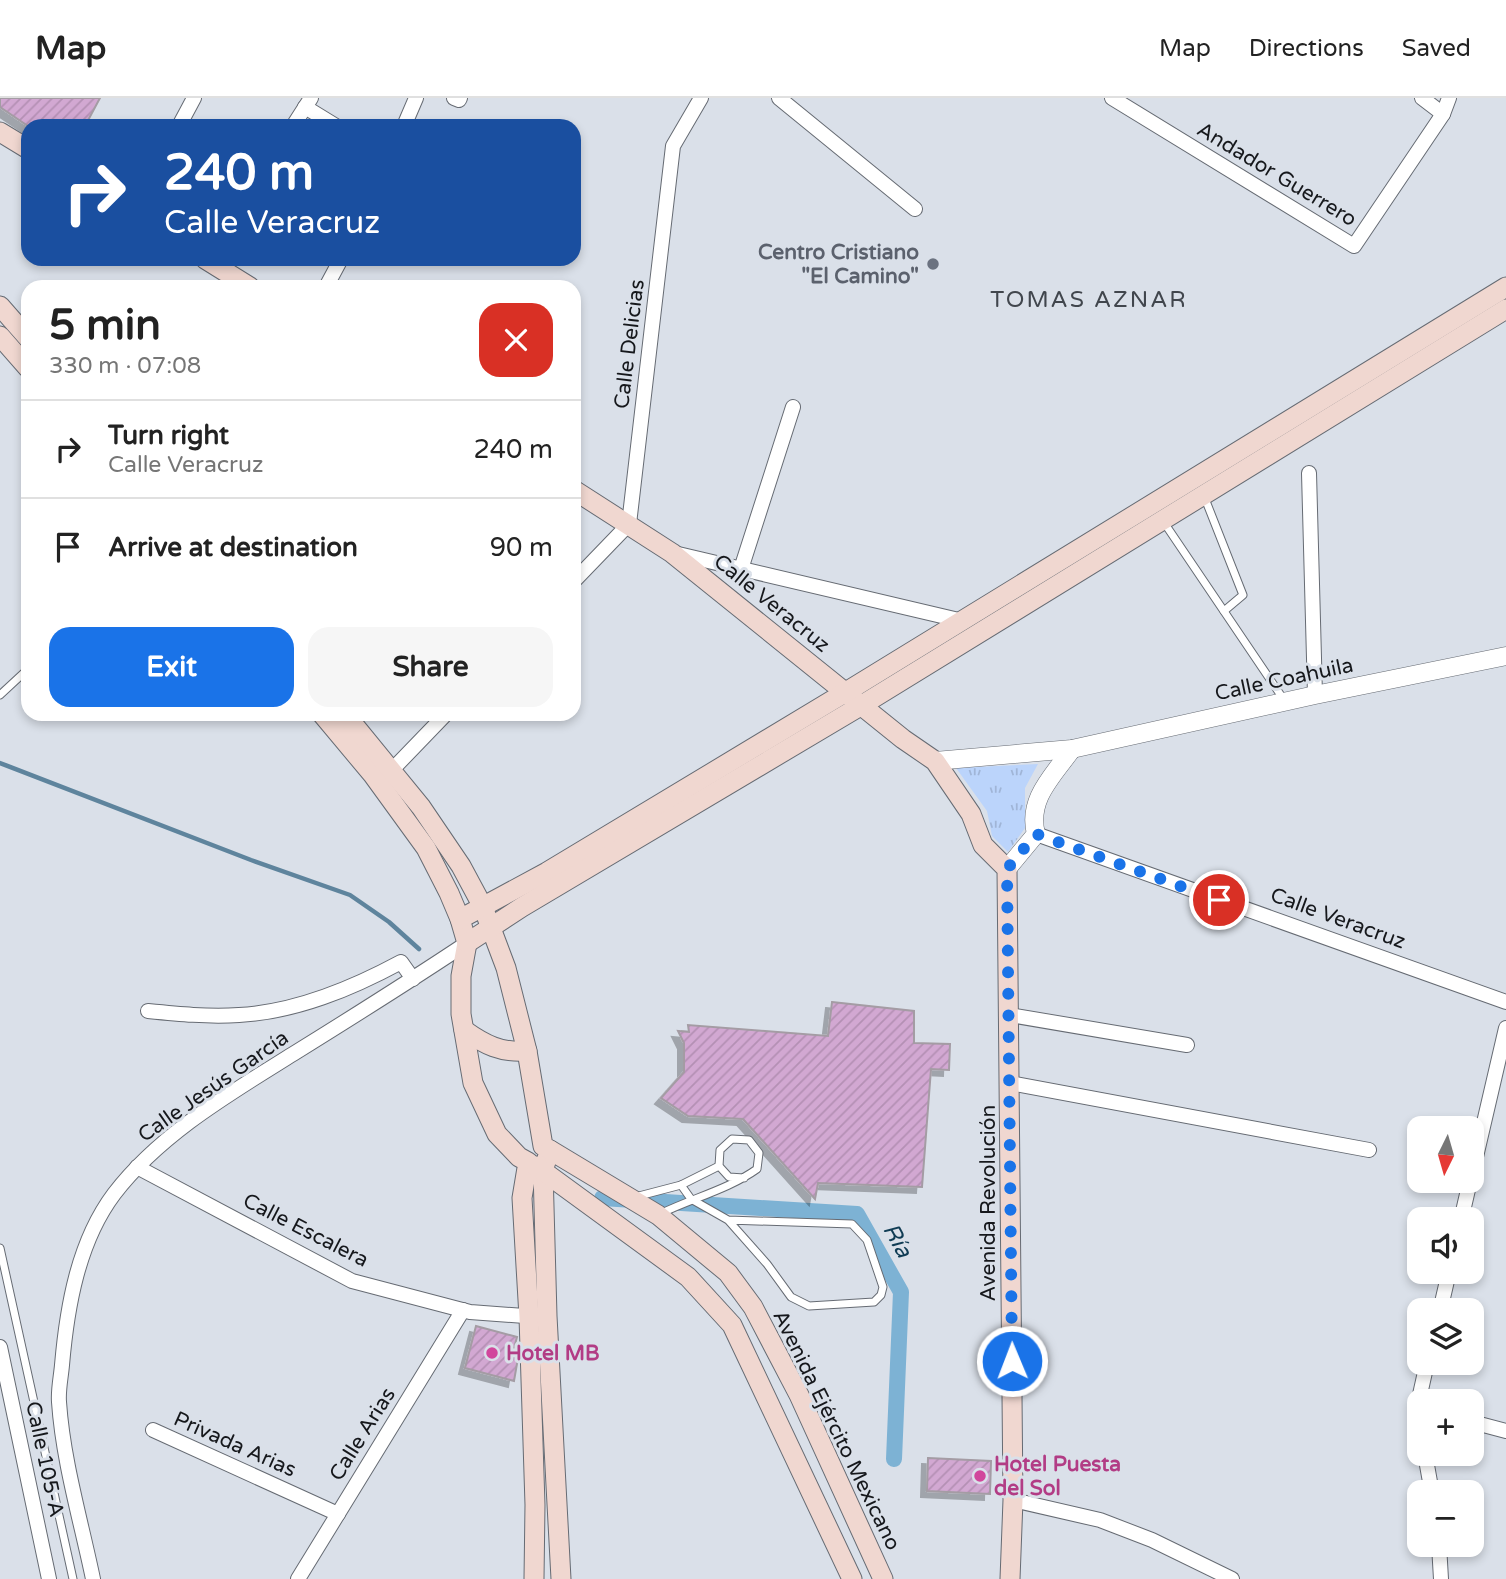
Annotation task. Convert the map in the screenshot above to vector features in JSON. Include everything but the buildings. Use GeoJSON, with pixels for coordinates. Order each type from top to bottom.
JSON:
{"type":"FeatureCollection","features":[{"type":"Feature","properties":{"kind":"main road"},"geometry":{"type":"LineString","coordinates":[[0,132],[21,145]]}},
{"type":"Feature","properties":{"kind":"main road"},"geometry":{"type":"LineString","coordinates":[[218,266],[239,280]]}},
{"type":"Feature","properties":{"kind":"main road"},"geometry":{"type":"LineString","coordinates":[[460,919],[547,872],[846,692],[1506,287]]}},
{"type":"Feature","properties":{"kind":"main road"},"geometry":{"type":"LineString","coordinates":[[0,306],[21,330]]}},
{"type":"Feature","properties":{"kind":"main road"},"geometry":{"type":"LineString","coordinates":[[467,943],[489,927],[862,705],[1506,309]]}},
{"type":"Feature","properties":{"kind":"main road"},"geometry":{"type":"LineString","coordinates":[[0,336],[21,360]]}},
{"type":"Feature","properties":{"kind":"main road","name":"Calle Veracruz"},"geometry":{"type":"LineString","coordinates":[[581,493],[672,553],[903,739],[935,761]]}},
{"type":"Feature","properties":{"kind":"main road"},"geometry":{"type":"LineString","coordinates":[[329,721],[421,807],[454,856],[483,907],[506,968],[527,1051],[546,1148],[535,1166],[538,1317],[534,1579]]}},
{"type":"Feature","properties":{"kind":"main road"},"geometry":{"type":"LineString","coordinates":[[349,721],[426,848],[460,919],[467,943],[461,976],[461,1014],[473,1083],[497,1134],[519,1157],[688,1277],[732,1325],[852,1579]]}},
{"type":"Feature","properties":{"kind":"main road"},"geometry":{"type":"LineString","coordinates":[[935,761],[971,814],[983,845],[1007,869]]}},
{"type":"Feature","properties":{"kind":"main road","name":"Avenida Revolución"},"geometry":{"type":"LineString","coordinates":[[1007,869],[1013,1500],[1010,1579]]}},
{"type":"Feature","properties":{"kind":"main road"},"geometry":{"type":"LineString","coordinates":[[464,1030],[484,1045],[508,1052],[527,1051]]}},
{"type":"Feature","properties":{"kind":"main road","name":"Avenida Ejército Mexicano"},"geometry":{"type":"LineString","coordinates":[[546,1148],[657,1216],[728,1273],[753,1307],[799,1395],[883,1579]]}},
{"type":"Feature","properties":{"kind":"main road"},"geometry":{"type":"LineString","coordinates":[[538,1317],[561,1579]]}},
{"type":"Feature","properties":{"kind":"street"},"geometry":{"type":"LineString","coordinates":[[183,119],[194,98]]}},
{"type":"Feature","properties":{"kind":"street"},"geometry":{"type":"LineString","coordinates":[[407,119],[416,98]]}},
{"type":"Feature","properties":{"kind":"street"},"geometry":{"type":"LineString","coordinates":[[454,98],[460,98]]}},
{"type":"Feature","properties":{"kind":"street","name":"Calle Delicias"},"geometry":{"type":"LineString","coordinates":[[629,524],[673,146],[701,98]]}},
{"type":"Feature","properties":{"kind":"street"},"geometry":{"type":"LineString","coordinates":[[779,98],[915,209]]}},
{"type":"Feature","properties":{"kind":"street"},"geometry":{"type":"LineString","coordinates":[[1422,98],[1443,114],[1449,98]]}},
{"type":"Feature","properties":{"kind":"street","name":"Andador Guerrero"},"geometry":{"type":"LineString","coordinates":[[1114,99],[1354,246],[1443,114]]}},
{"type":"Feature","properties":{"kind":"street"},"geometry":{"type":"LineString","coordinates":[[297,119],[308,102],[328,119]]}},
{"type":"Feature","properties":{"kind":"street"},"geometry":{"type":"LineString","coordinates":[[741,569],[793,407]]}},
{"type":"Feature","properties":{"kind":"street"},"geometry":{"type":"LineString","coordinates":[[1309,473],[1315,695]]}},
{"type":"Feature","properties":{"kind":"street"},"geometry":{"type":"LineString","coordinates":[[581,574],[629,524]]}},
{"type":"Feature","properties":{"kind":"street"},"geometry":{"type":"LineString","coordinates":[[672,553],[963,621]]}},
{"type":"Feature","properties":{"kind":"street","name":"Calle Coahuila"},"geometry":{"type":"LineString","coordinates":[[935,761],[1072,749],[1506,656]]}},
{"type":"Feature","properties":{"kind":"street"},"geometry":{"type":"LineString","coordinates":[[382,773],[438,721]]}},
{"type":"Feature","properties":{"kind":"street"},"geometry":{"type":"LineString","coordinates":[[1007,869],[1036,834],[1034,823],[1037,798],[1072,749]]}},
{"type":"Feature","properties":{"kind":"street","name":"Calle Veracruz"},"geometry":{"type":"LineString","coordinates":[[1036,834],[1506,1002]]}},
{"type":"Feature","properties":{"kind":"street","name":"Calle Jesús García"},"geometry":{"type":"LineString","coordinates":[[93,1579],[65,1443],[59,1400],[64,1346],[75,1279],[90,1236],[113,1196],[137,1167],[168,1138],[236,1090],[467,943]]}},
{"type":"Feature","properties":{"kind":"street"},"geometry":{"type":"LineString","coordinates":[[148,1011],[193,1016],[241,1015],[280,1008],[323,998],[362,983],[401,962],[413,979]]}},
{"type":"Feature","properties":{"kind":"street"},"geometry":{"type":"LineString","coordinates":[[1010,1015],[1187,1045]]}},
{"type":"Feature","properties":{"kind":"street"},"geometry":{"type":"LineString","coordinates":[[1484,1122],[1506,1028]]}},
{"type":"Feature","properties":{"kind":"street"},"geometry":{"type":"LineString","coordinates":[[1010,1083],[1369,1150]]}},
{"type":"Feature","properties":{"kind":"street","name":"Calle Escalera"},"geometry":{"type":"LineString","coordinates":[[137,1167],[352,1281],[463,1310],[538,1317]]}},
{"type":"Feature","properties":{"kind":"street","name":"Calle Arias"},"geometry":{"type":"LineString","coordinates":[[298,1579],[463,1310]]}},
{"type":"Feature","properties":{"kind":"street","name":"Calle 105-A"},"geometry":{"type":"LineString","coordinates":[[0,1347],[49,1579]]}},
{"type":"Feature","properties":{"kind":"street"},"geometry":{"type":"LineString","coordinates":[[1484,1425],[1506,1431]]}},
{"type":"Feature","properties":{"kind":"street","name":"Privada Arias"},"geometry":{"type":"LineString","coordinates":[[153,1430],[338,1514]]}},
{"type":"Feature","properties":{"kind":"street"},"geometry":{"type":"LineString","coordinates":[[1013,1500],[1100,1520],[1152,1540],[1232,1579]]}},
{"type":"Feature","properties":{"kind":"street"},"geometry":{"type":"LineString","coordinates":[[1440,1557],[1441,1579]]}},
{"type":"Feature","properties":{"kind":"lane"},"geometry":{"type":"LineString","coordinates":[[1204,495],[1243,595],[1224,611]]}},
{"type":"Feature","properties":{"kind":"lane"},"geometry":{"type":"LineString","coordinates":[[1163,520],[1285,702]]}},
{"type":"Feature","properties":{"kind":"lane"},"geometry":{"type":"LineString","coordinates":[[0,695],[21,676]]}},
{"type":"Feature","properties":{"kind":"lane"},"geometry":{"type":"LineString","coordinates":[[657,1216],[744,1178],[757,1169],[759,1153],[749,1140],[732,1139],[720,1150],[719,1166],[729,1177],[744,1178]]}},
{"type":"Feature","properties":{"kind":"lane"},"geometry":{"type":"LineString","coordinates":[[630,1198],[681,1185],[719,1166]]}},
{"type":"Feature","properties":{"kind":"lane"},"geometry":{"type":"LineString","coordinates":[[681,1185],[691,1199],[727,1220],[767,1264],[791,1297],[809,1306],[874,1302],[881,1295],[883,1287],[867,1240],[852,1224],[727,1220]]}},
{"type":"Feature","properties":{"kind":"lane"},"geometry":{"type":"LineString","coordinates":[[0,1248],[73,1579]]}},
{"type":"Feature","properties":{"kind":"green space"},"geometry":{"type":"Polygon","coordinates":[[[1038,764],[1025,788],[1025,828],[1008,852],[992,836],[987,811],[956,768],[1038,764]]]}},
{"type":"Feature","properties":{"kind":"waterway"},"geometry":{"type":"LineString","coordinates":[[0,763],[251,860],[350,895],[389,922],[419,949]]}},
{"type":"Feature","properties":{"kind":"waterway","name":"Ría"},"geometry":{"type":"LineString","coordinates":[[602,1198],[857,1214],[901,1292],[894,1459]]}},
{"type":"Feature","properties":{"kind":"place","name":"Centro Cristiano \"El Camino\""},"geometry":{"type":"Point","coordinates":[933,264]}},
{"type":"Feature","properties":{"kind":"place","name":"Hotel MB"},"geometry":{"type":"Point","coordinates":[492,1353]}},
{"type":"Feature","properties":{"kind":"place","name":"Hotel Puesta del Sol"},"geometry":{"type":"Point","coordinates":[980,1476]}},
{"type":"Feature","properties":{"kind":"district","name":"TOMAS AZNAR"},"geometry":{"type":"Point","coordinates":[1089,299]}},
{"type":"Feature","properties":{"kind":"route"},"geometry":{"type":"LineString","coordinates":[[1012,1361],[1007,869],[1036,834],[1219,900]]}}]}
